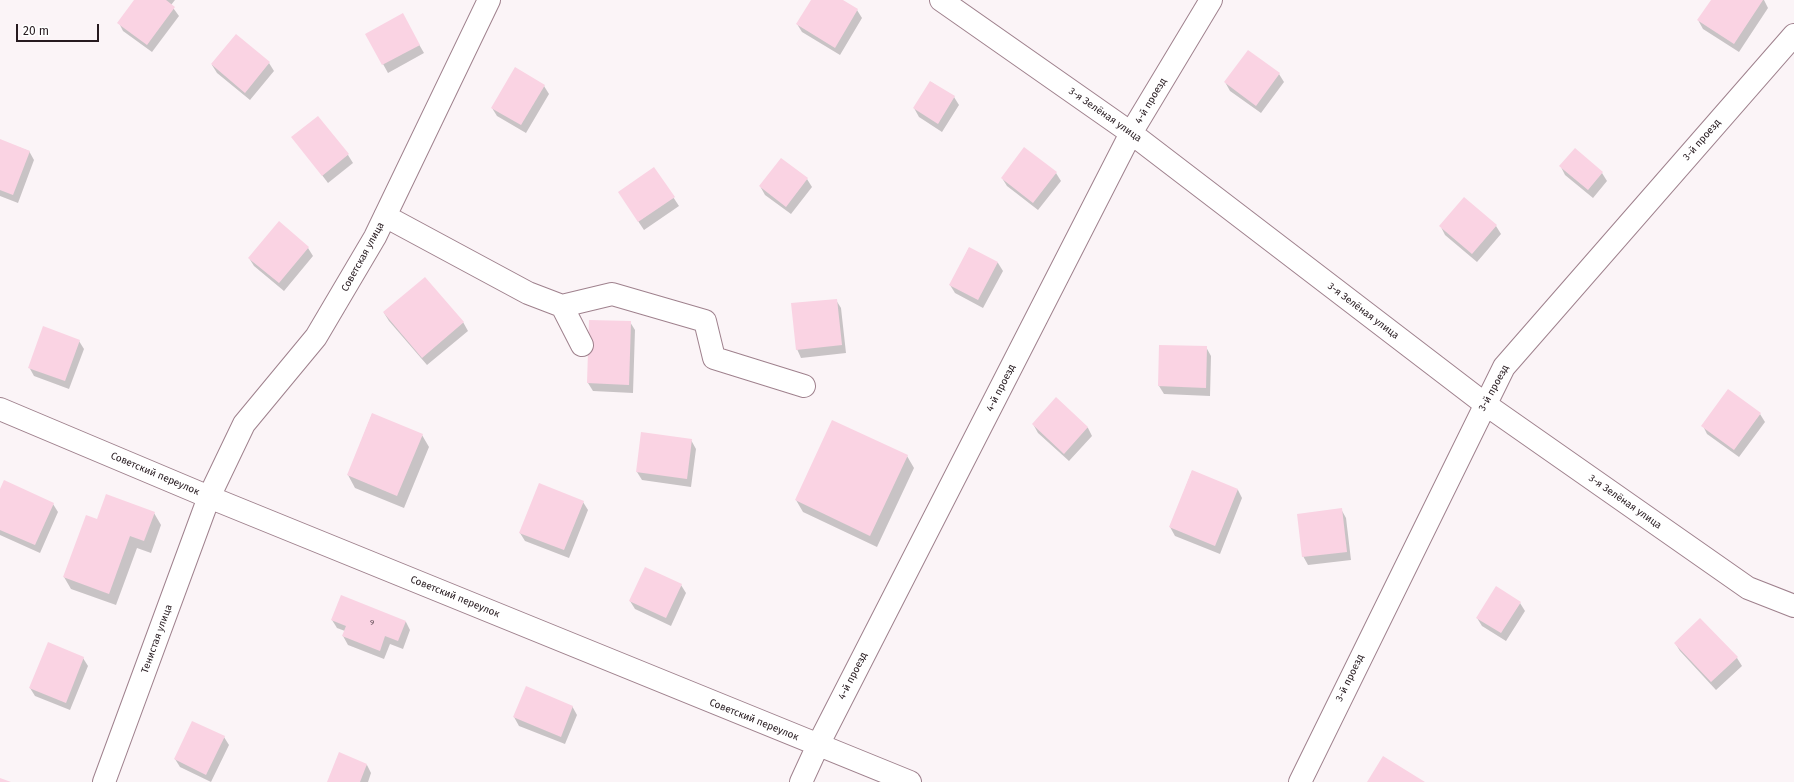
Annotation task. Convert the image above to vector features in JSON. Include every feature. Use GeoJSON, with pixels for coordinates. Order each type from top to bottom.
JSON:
{"type":"FeatureCollection","features":[{"type":"Feature","properties":{"kind":"street","name":"Советская улица"},"geometry":{"type":"LineString","coordinates":[[210,497],[244,424],[316,337],[375,237],[489,0]]}},
{"type":"Feature","properties":{"kind":"street","name":"3-я Зелёная улица"},"geometry":{"type":"LineString","coordinates":[[942,0],[1131,133],[1485,404],[1748,588],[1794,606]]}},
{"type":"Feature","properties":{"kind":"street","name":"4-й проезд"},"geometry":{"type":"LineString","coordinates":[[801,782],[1131,133],[1211,0]]}},
{"type":"Feature","properties":{"kind":"street","name":"3-й проезд"},"geometry":{"type":"LineString","coordinates":[[1300,782],[1504,368],[1794,35]]}},
{"type":"Feature","properties":{"kind":"street"},"geometry":{"type":"LineString","coordinates":[[386,216],[528,294],[562,306],[612,294],[705,321],[714,358],[804,386]]}},
{"type":"Feature","properties":{"kind":"street"},"geometry":{"type":"LineString","coordinates":[[562,306],[582,345]]}},
{"type":"Feature","properties":{"kind":"street","name":"Советский переулок"},"geometry":{"type":"LineString","coordinates":[[0,409],[210,497],[818,746],[910,782]]}},
{"type":"Feature","properties":{"kind":"street","name":"Тенистая улица"},"geometry":{"type":"LineString","coordinates":[[104,782],[210,497]]}},
{"type":"Feature","properties":{"kind":"building"},"geometry":{"type":"Polygon","coordinates":[[[134,0],[166,0],[175,7],[147,45],[117,23],[134,0]]]}},
{"type":"Feature","properties":{"kind":"building"},"geometry":{"type":"Polygon","coordinates":[[[811,0],[843,0],[858,9],[835,48],[796,24],[811,0]]]}},
{"type":"Feature","properties":{"kind":"building"},"geometry":{"type":"Polygon","coordinates":[[[1711,0],[1763,0],[1734,44],[1697,20],[1711,0]]]}},
{"type":"Feature","properties":{"kind":"building"},"geometry":{"type":"Polygon","coordinates":[[[403,13],[420,45],[382,65],[365,34],[403,13]]]}},
{"type":"Feature","properties":{"kind":"building"},"geometry":{"type":"Polygon","coordinates":[[[236,34],[270,62],[245,93],[211,64],[236,34]]]}},
{"type":"Feature","properties":{"kind":"building"},"geometry":{"type":"Polygon","coordinates":[[[1248,50],[1280,73],[1256,106],[1224,82],[1248,50]]]}},
{"type":"Feature","properties":{"kind":"building"},"geometry":{"type":"Polygon","coordinates":[[[515,67],[545,85],[521,125],[491,108],[515,67]]]}},
{"type":"Feature","properties":{"kind":"building"},"geometry":{"type":"Polygon","coordinates":[[[930,81],[955,96],[938,124],[913,108],[930,81]]]}},
{"type":"Feature","properties":{"kind":"building"},"geometry":{"type":"Polygon","coordinates":[[[318,116],[349,154],[322,176],[291,137],[318,116]]]}},
{"type":"Feature","properties":{"kind":"building"},"geometry":{"type":"Polygon","coordinates":[[[0,139],[30,151],[13,195],[0,190],[0,139]]]}},
{"type":"Feature","properties":{"kind":"building"},"geometry":{"type":"Polygon","coordinates":[[[1024,147],[1057,172],[1033,203],[1001,178],[1024,147]]]}},
{"type":"Feature","properties":{"kind":"building"},"geometry":{"type":"Polygon","coordinates":[[[1575,148],[1603,172],[1588,190],[1559,166],[1575,148]]]}},
{"type":"Feature","properties":{"kind":"building"},"geometry":{"type":"Polygon","coordinates":[[[781,158],[808,178],[786,207],[759,186],[781,158]]]}},
{"type":"Feature","properties":{"kind":"building"},"geometry":{"type":"Polygon","coordinates":[[[654,167],[675,197],[638,222],[618,192],[654,167]]]}},
{"type":"Feature","properties":{"kind":"building"},"geometry":{"type":"Polygon","coordinates":[[[1464,197],[1497,225],[1472,254],[1439,226],[1464,197]]]}},
{"type":"Feature","properties":{"kind":"building"},"geometry":{"type":"Polygon","coordinates":[[[279,221],[309,247],[279,283],[248,258],[279,221]]]}},
{"type":"Feature","properties":{"kind":"building"},"geometry":{"type":"Polygon","coordinates":[[[969,247],[998,262],[978,300],[949,285],[969,247]]]}},
{"type":"Feature","properties":{"kind":"building"},"geometry":{"type":"Polygon","coordinates":[[[425,277],[464,322],[422,358],[383,312],[425,277]]]}},
{"type":"Feature","properties":{"kind":"building"},"geometry":{"type":"Polygon","coordinates":[[[837,299],[842,345],[796,350],[791,303],[837,299]]]}},
{"type":"Feature","properties":{"kind":"building"},"geometry":{"type":"Polygon","coordinates":[[[589,320],[631,321],[629,385],[587,383],[589,320]]]}},
{"type":"Feature","properties":{"kind":"building"},"geometry":{"type":"Polygon","coordinates":[[[43,326],[80,340],[65,381],[28,368],[43,326]]]}},
{"type":"Feature","properties":{"kind":"building"},"geometry":{"type":"Polygon","coordinates":[[[1159,345],[1207,346],[1206,388],[1158,386],[1159,345]]]}},
{"type":"Feature","properties":{"kind":"building"},"geometry":{"type":"Polygon","coordinates":[[[1728,389],[1761,413],[1734,450],[1701,426],[1728,389]]]}},
{"type":"Feature","properties":{"kind":"building"},"geometry":{"type":"Polygon","coordinates":[[[1056,397],[1088,427],[1064,454],[1032,424],[1056,397]]]}},
{"type":"Feature","properties":{"kind":"building"},"geometry":{"type":"Polygon","coordinates":[[[372,413],[423,434],[397,496],[347,475],[372,413]]]}},
{"type":"Feature","properties":{"kind":"building"},"geometry":{"type":"Polygon","coordinates":[[[832,420],[908,455],[870,536],[795,500],[832,420]]]}},
{"type":"Feature","properties":{"kind":"building"},"geometry":{"type":"Polygon","coordinates":[[[641,432],[692,439],[687,479],[636,472],[641,432]]]}},
{"type":"Feature","properties":{"kind":"building"},"geometry":{"type":"Polygon","coordinates":[[[1192,470],[1238,489],[1215,546],[1169,527],[1192,470]]]}},
{"type":"Feature","properties":{"kind":"building"},"geometry":{"type":"Polygon","coordinates":[[[4,480],[54,503],[35,545],[0,530],[0,489],[4,480]]]}},
{"type":"Feature","properties":{"kind":"building"},"geometry":{"type":"Polygon","coordinates":[[[539,483],[584,501],[564,550],[519,533],[539,483]]]}},
{"type":"Feature","properties":{"kind":"building"},"geometry":{"type":"Polygon","coordinates":[[[106,494],[155,512],[144,541],[130,536],[109,594],[63,577],[86,515],[97,519],[106,494]]]}},
{"type":"Feature","properties":{"kind":"building"},"geometry":{"type":"Polygon","coordinates":[[[1342,508],[1347,552],[1302,557],[1297,514],[1342,508]]]}},
{"type":"Feature","properties":{"kind":"building"},"geometry":{"type":"Polygon","coordinates":[[[645,567],[682,584],[666,618],[629,601],[645,567]]]}},
{"type":"Feature","properties":{"kind":"building"},"geometry":{"type":"Polygon","coordinates":[[[1496,586],[1521,602],[1501,633],[1476,618],[1496,586]]]}},
{"type":"Feature","properties":{"kind":"building"},"geometry":{"type":"Polygon","coordinates":[[[341,595],[406,621],[398,641],[385,636],[380,651],[342,636],[346,626],[331,620],[341,595]]]}},
{"type":"Feature","properties":{"kind":"building"},"geometry":{"type":"Polygon","coordinates":[[[1700,618],[1738,657],[1711,682],[1674,643],[1700,618]]]}},
{"type":"Feature","properties":{"kind":"building"},"geometry":{"type":"Polygon","coordinates":[[[48,642],[84,657],[66,703],[29,688],[48,642]]]}},
{"type":"Feature","properties":{"kind":"building"},"geometry":{"type":"Polygon","coordinates":[[[526,686],[573,706],[561,737],[513,717],[526,686]]]}},
{"type":"Feature","properties":{"kind":"building"},"geometry":{"type":"Polygon","coordinates":[[[192,721],[225,736],[206,775],[174,759],[192,721]]]}},
{"type":"Feature","properties":{"kind":"building"},"geometry":{"type":"Polygon","coordinates":[[[339,752],[367,764],[360,782],[327,782],[339,752]]]}},
{"type":"Feature","properties":{"kind":"building"},"geometry":{"type":"Polygon","coordinates":[[[1383,756],[1425,782],[1367,782],[1383,756]]]}},
{"type":"Feature","properties":{"kind":"building"},"geometry":{"type":"Polygon","coordinates":[[[0,778],[11,782],[0,782],[0,778]]]}}]}
